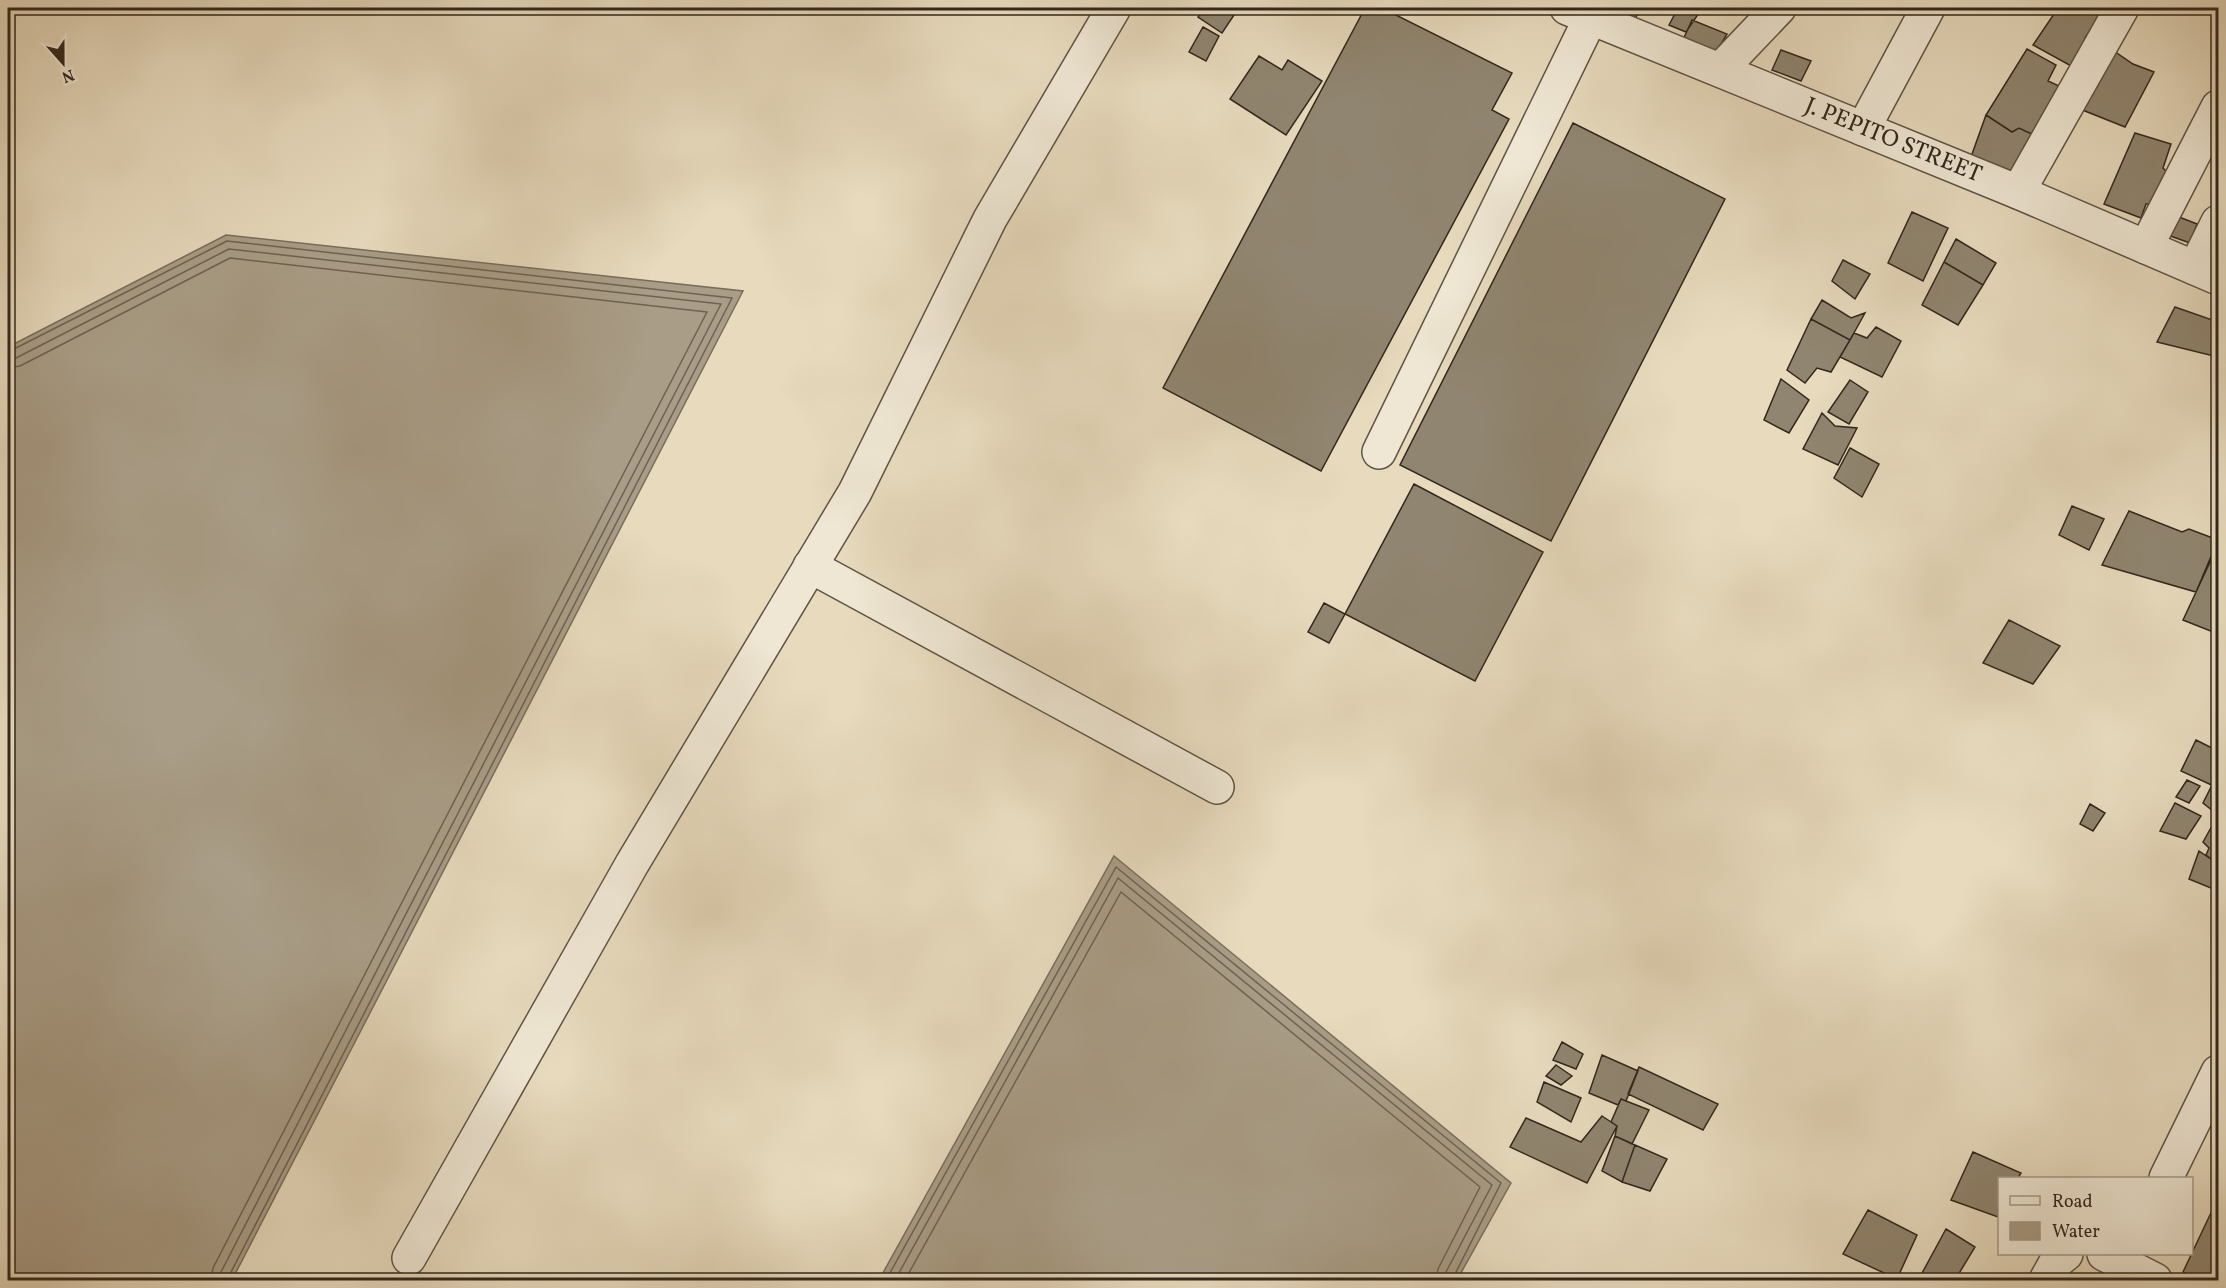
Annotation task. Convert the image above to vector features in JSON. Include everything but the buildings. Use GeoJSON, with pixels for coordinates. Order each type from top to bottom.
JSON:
{"type":"FeatureCollection","features":[{"type":"Feature","properties":{"kind":"street"},"geometry":{"type":"LineString","coordinates":[[409,1258],[632,864],[855,492],[990,219],[1114,8]]}},
{"type":"Feature","properties":{"kind":"street"},"geometry":{"type":"LineString","coordinates":[[1720,70],[1779,8]]}},
{"type":"Feature","properties":{"kind":"street"},"geometry":{"type":"LineString","coordinates":[[1863,129],[1928,8]]}},
{"type":"Feature","properties":{"kind":"street"},"geometry":{"type":"LineString","coordinates":[[2018,192],[2122,8]]}},
{"type":"Feature","properties":{"kind":"street"},"geometry":{"type":"LineString","coordinates":[[1378,452],[1579,12]]}},
{"type":"Feature","properties":{"kind":"street","name":"J. PEPITO STREET"},"geometry":{"type":"LineString","coordinates":[[1579,12],[2018,192],[2207,273]]}},
{"type":"Feature","properties":{"kind":"street"},"geometry":{"type":"LineString","coordinates":[[2146,247],[2218,107]]}},
{"type":"Feature","properties":{"kind":"street"},"geometry":{"type":"LineString","coordinates":[[2207,273],[2218,222]]}},
{"type":"Feature","properties":{"kind":"street"},"geometry":{"type":"LineString","coordinates":[[810,566],[1217,787]]}},
{"type":"Feature","properties":{"kind":"street"},"geometry":{"type":"LineString","coordinates":[[2167,1177],[2218,1072]]}},
{"type":"Feature","properties":{"kind":"street"},"geometry":{"type":"LineString","coordinates":[[2046,1281],[2056,1262],[2065,1255]]}},
{"type":"Feature","properties":{"kind":"street"},"geometry":{"type":"LineString","coordinates":[[2118,1257],[2155,1281]]}},
{"type":"Feature","properties":{"kind":"water"},"geometry":{"type":"Polygon","coordinates":[[[226,235],[743,291],[232,1280],[8,1280],[8,347],[226,235]]]}},
{"type":"Feature","properties":{"kind":"water"},"geometry":{"type":"Polygon","coordinates":[[[1114,856],[1511,1183],[1457,1280],[879,1280],[1114,856]]]}}]}
